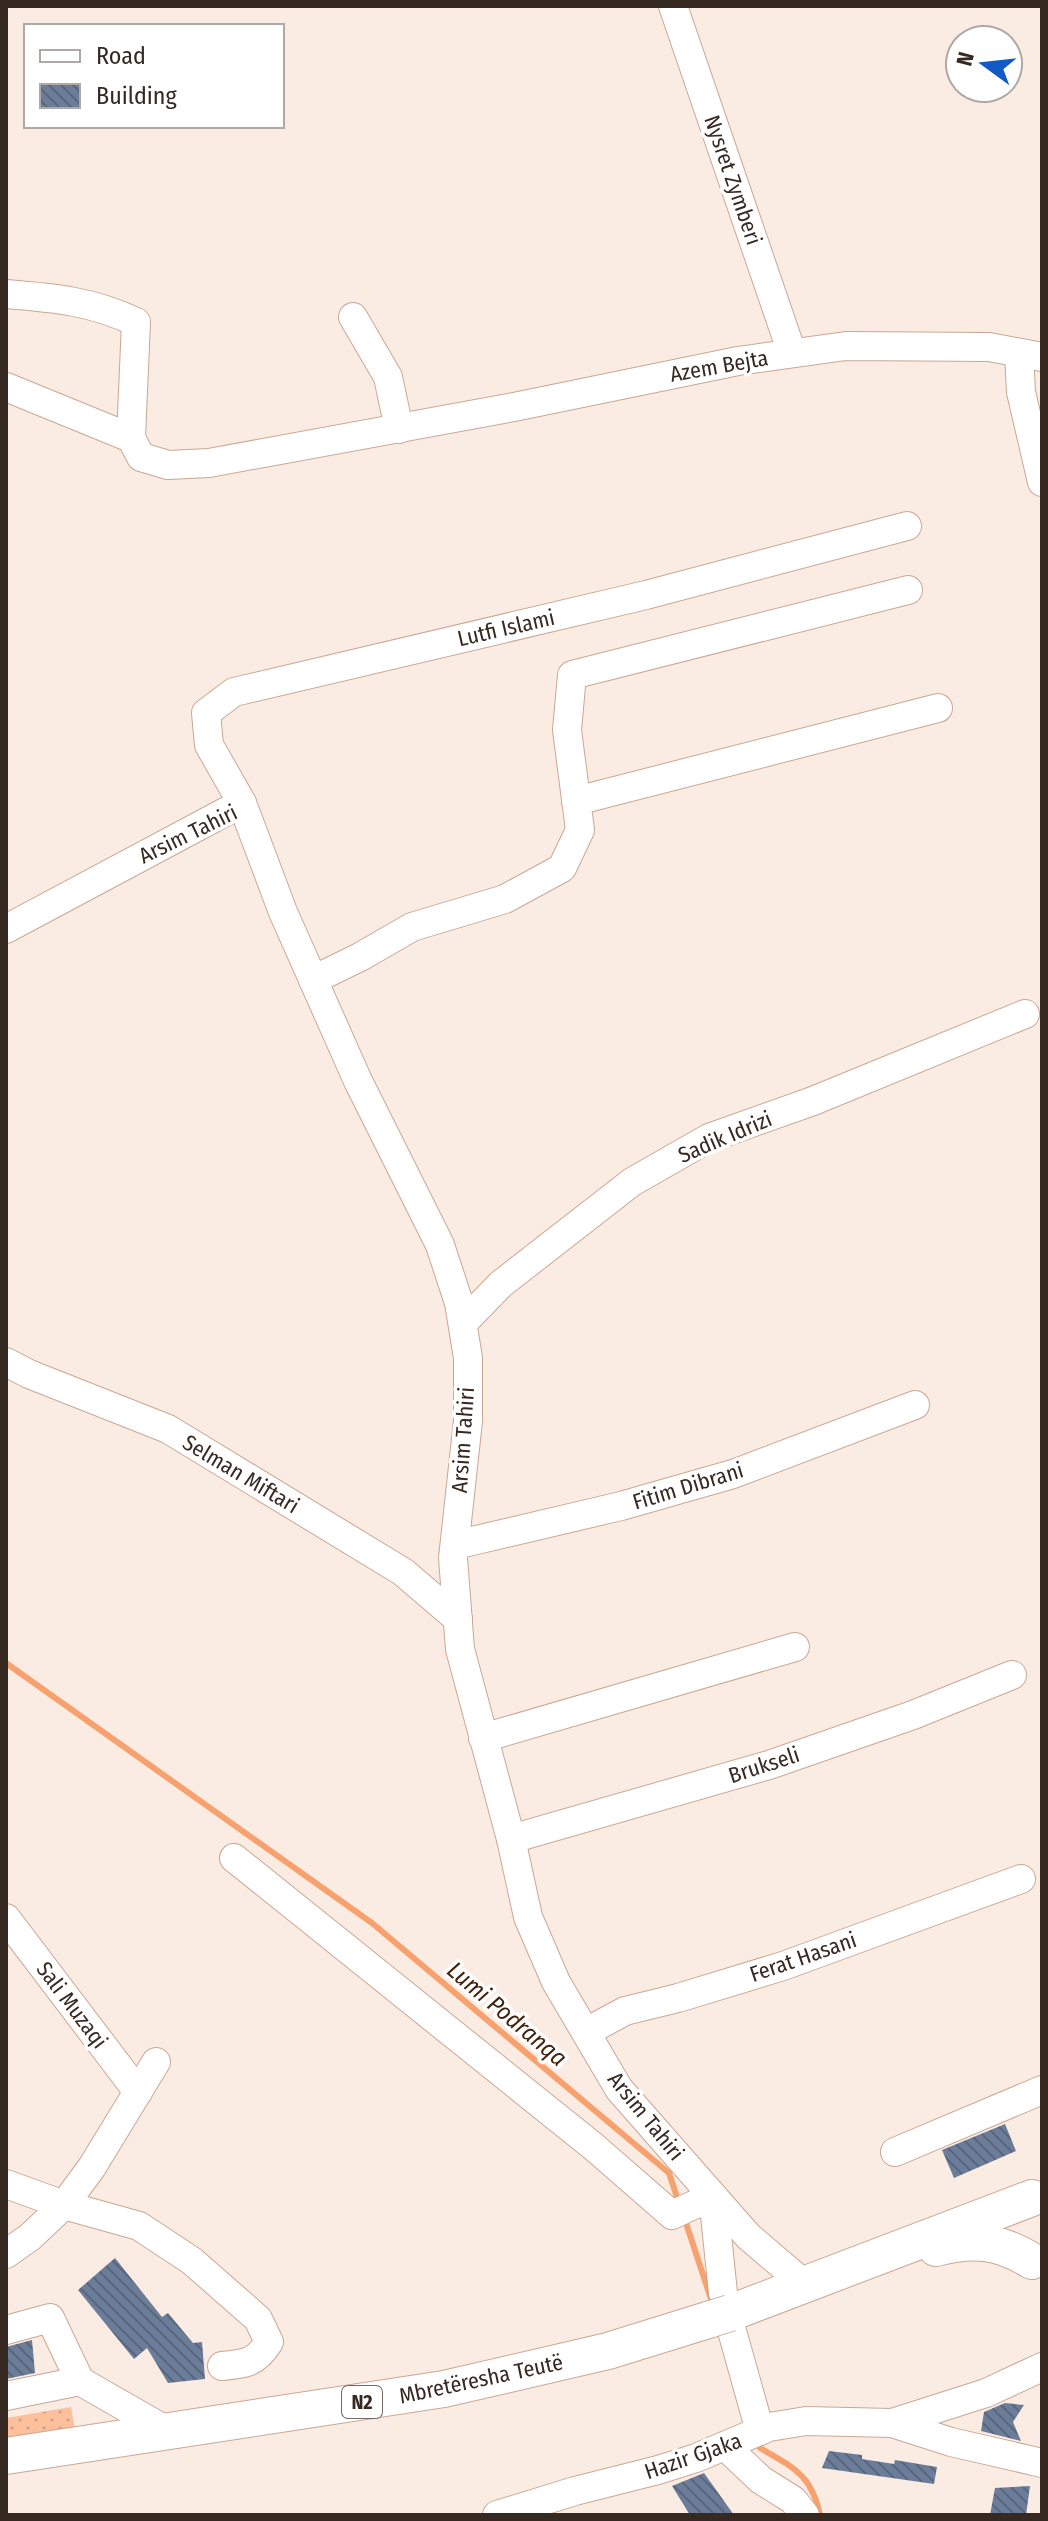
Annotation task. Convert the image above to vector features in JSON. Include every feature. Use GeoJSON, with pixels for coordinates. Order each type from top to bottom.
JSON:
{"type":"FeatureCollection","features":[{"type":"Feature","properties":{"kind":"main road","name":"N2"},"geometry":{"type":"LineString","coordinates":[[1037,2195],[1022,2215],[1019,2235],[1026,2253],[1037,2265]]}},
{"type":"Feature","properties":{"kind":"main road","name":"Mbretëresha Teutë"},"geometry":{"type":"LineString","coordinates":[[6,2456],[444,2389],[608,2351],[724,2314],[1037,2195]]}},
{"type":"Feature","properties":{"kind":"main road","name":"Mbretëresha Teutë"},"geometry":{"type":"LineString","coordinates":[[804,2284],[961,2241],[1010,2248],[1037,2265]]}},
{"type":"Feature","properties":{"kind":"street","name":"Nysret Zymberi"},"geometry":{"type":"LineString","coordinates":[[673,6],[792,353]]}},
{"type":"Feature","properties":{"kind":"street"},"geometry":{"type":"LineString","coordinates":[[6,294],[60,299],[107,309],[136,322],[131,438]]}},
{"type":"Feature","properties":{"kind":"street"},"geometry":{"type":"LineString","coordinates":[[353,317],[388,377],[399,429]]}},
{"type":"Feature","properties":{"kind":"street","name":"Azem Bejta"},"geometry":{"type":"LineString","coordinates":[[6,387],[131,438],[141,457],[168,465],[209,463],[399,429],[738,361],[846,346],[989,347],[1031,355]]}},
{"type":"Feature","properties":{"kind":"street"},"geometry":{"type":"LineString","coordinates":[[1031,355],[1021,392],[1042,482]]}},
{"type":"Feature","properties":{"kind":"street","name":"Lutfi Islami"},"geometry":{"type":"LineString","coordinates":[[242,803],[209,745],[206,713],[234,692],[646,595],[907,526]]}},
{"type":"Feature","properties":{"kind":"street"},"geometry":{"type":"LineString","coordinates":[[313,980],[412,927],[505,899],[562,868],[580,830],[567,730],[572,675],[908,590]]}},
{"type":"Feature","properties":{"kind":"street"},"geometry":{"type":"LineString","coordinates":[[576,801],[938,708]]}},
{"type":"Feature","properties":{"kind":"street","name":"Arsim Tahiri"},"geometry":{"type":"LineString","coordinates":[[6,929],[242,803],[283,912],[358,1081],[440,1245],[459,1303],[468,1358],[468,1421],[455,1545],[460,1649],[511,1839],[528,1917],[556,1982],[693,2205],[748,2236],[804,2284]]}},
{"type":"Feature","properties":{"kind":"street","name":"Sadik Idrizi"},"geometry":{"type":"LineString","coordinates":[[463,1323],[501,1284],[632,1182],[709,1138],[813,1101],[1025,1014]]}},
{"type":"Feature","properties":{"kind":"street","name":"Selman Miftari"},"geometry":{"type":"LineString","coordinates":[[6,1362],[168,1429],[403,1572],[458,1619]]}},
{"type":"Feature","properties":{"kind":"street","name":"Fitim Dibrani"},"geometry":{"type":"LineString","coordinates":[[455,1545],[621,1506],[733,1474],[915,1405]]}},
{"type":"Feature","properties":{"kind":"street"},"geometry":{"type":"LineString","coordinates":[[483,1738],[795,1647]]}},
{"type":"Feature","properties":{"kind":"street","name":"Brukseli"},"geometry":{"type":"LineString","coordinates":[[511,1839],[769,1765],[913,1715],[1012,1675]]}},
{"type":"Feature","properties":{"kind":"street"},"geometry":{"type":"LineString","coordinates":[[234,1858],[594,2147],[693,2205],[724,2314],[761,2480],[793,2500],[805,2515]]}},
{"type":"Feature","properties":{"kind":"street","name":"Ferat Hasani"},"geometry":{"type":"LineString","coordinates":[[586,2032],[625,2011],[783,1966],[1021,1879]]}},
{"type":"Feature","properties":{"kind":"street","name":"Sali Muzaqi"},"geometry":{"type":"LineString","coordinates":[[6,1918],[138,2092]]}},
{"type":"Feature","properties":{"kind":"street"},"geometry":{"type":"LineString","coordinates":[[6,2254],[30,2237],[64,2205],[92,2167],[156,2062]]}},
{"type":"Feature","properties":{"kind":"street"},"geometry":{"type":"LineString","coordinates":[[895,2152],[1042,2090]]}},
{"type":"Feature","properties":{"kind":"street"},"geometry":{"type":"LineString","coordinates":[[6,2184],[64,2205],[139,2226],[192,2261],[258,2319],[269,2342],[260,2356],[243,2364],[222,2366]]}},
{"type":"Feature","properties":{"kind":"street"},"geometry":{"type":"LineString","coordinates":[[6,2330],[50,2318],[80,2381],[169,2432]]}},
{"type":"Feature","properties":{"kind":"street","name":"Hazir Gjaka"},"geometry":{"type":"LineString","coordinates":[[892,2423],[972,2398],[1042,2367]]}},
{"type":"Feature","properties":{"kind":"street"},"geometry":{"type":"LineString","coordinates":[[6,2396],[80,2381]]}},
{"type":"Feature","properties":{"kind":"street","name":"Hazir Gjaka"},"geometry":{"type":"LineString","coordinates":[[497,2515],[581,2503],[750,2436],[806,2421],[892,2423],[951,2442],[1042,2463]]}},
{"type":"Feature","properties":{"kind":"shaded area"},"geometry":{"type":"Polygon","coordinates":[[[71,2407],[75,2429],[6,2439],[6,2418],[71,2407]]]}},
{"type":"Feature","properties":{"kind":"building"},"geometry":{"type":"Polygon","coordinates":[[[1005,2124],[1016,2151],[954,2178],[942,2150],[1005,2124]]]}},
{"type":"Feature","properties":{"kind":"building"},"geometry":{"type":"Polygon","coordinates":[[[115,2258],[162,2317],[168,2313],[193,2343],[202,2342],[205,2379],[168,2383],[147,2348],[134,2359],[78,2290],[115,2258]]]}},
{"type":"Feature","properties":{"kind":"building"},"geometry":{"type":"Polygon","coordinates":[[[32,2340],[35,2373],[6,2379],[6,2347],[32,2340]]]}},
{"type":"Feature","properties":{"kind":"building"},"geometry":{"type":"Polygon","coordinates":[[[1005,2403],[1024,2405],[1013,2422],[1021,2441],[981,2431],[984,2412],[1005,2403]]]}},
{"type":"Feature","properties":{"kind":"building"},"geometry":{"type":"Polygon","coordinates":[[[829,2451],[862,2455],[862,2459],[894,2464],[895,2460],[937,2467],[934,2484],[822,2468],[829,2451]]]}},
{"type":"Feature","properties":{"kind":"building"},"geometry":{"type":"Polygon","coordinates":[[[704,2473],[734,2515],[690,2515],[672,2486],[704,2473]]]}},
{"type":"Feature","properties":{"kind":"building"},"geometry":{"type":"Polygon","coordinates":[[[1030,2486],[1026,2515],[990,2515],[995,2488],[1030,2486]]]}},
{"type":"Feature","properties":{"kind":"waterway","name":"Lumi Podranqa"},"geometry":{"type":"LineString","coordinates":[[6,1663],[372,1923],[669,2173],[679,2203]]}},
{"type":"Feature","properties":{"kind":"waterway","name":"Lumi Podranqa"},"geometry":{"type":"LineString","coordinates":[[684,2217],[713,2305]]}},
{"type":"Feature","properties":{"kind":"waterway","name":"Lumi Podranqa"},"geometry":{"type":"LineString","coordinates":[[757,2441],[760,2448],[791,2467],[806,2481],[820,2515]]}}]}
